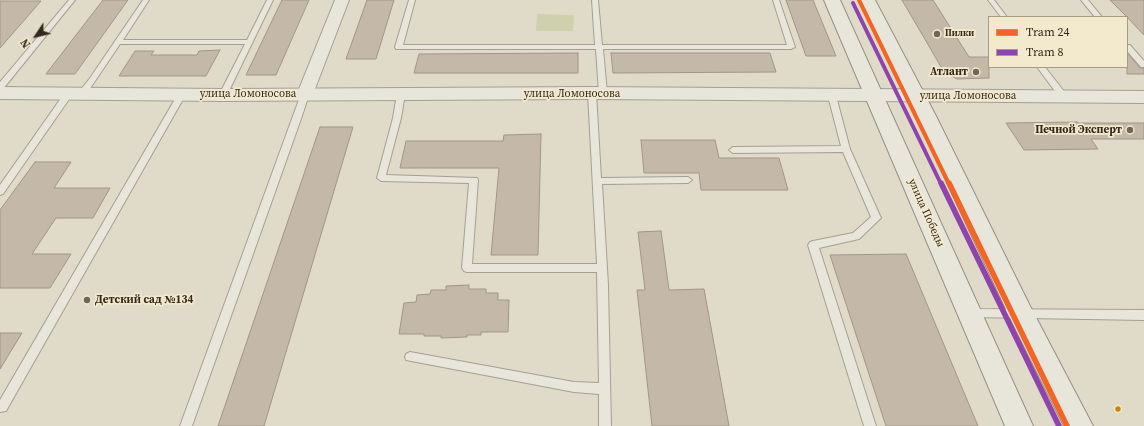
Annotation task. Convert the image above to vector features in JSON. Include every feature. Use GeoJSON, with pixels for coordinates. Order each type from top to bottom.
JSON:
{"type":"FeatureCollection","features":[{"type":"Feature","properties":{"kind":"street"},"geometry":{"type":"LineString","coordinates":[[304,94],[342,0]]}},
{"type":"Feature","properties":{"kind":"street","name":"улица Победы"},"geometry":{"type":"LineString","coordinates":[[832,0],[1019,426]]}},
{"type":"Feature","properties":{"kind":"street"},"geometry":{"type":"LineString","coordinates":[[867,0],[1021,314],[1079,426]]}},
{"type":"Feature","properties":{"kind":"street","name":"улица Ломоносова"},"geometry":{"type":"LineString","coordinates":[[0,93],[224,95],[598,93],[832,96],[1144,96]]}},
{"type":"Feature","properties":{"kind":"lane"},"geometry":{"type":"LineString","coordinates":[[0,87],[72,0]]}},
{"type":"Feature","properties":{"kind":"lane"},"geometry":{"type":"LineString","coordinates":[[0,192],[118,42],[146,0]]}},
{"type":"Feature","properties":{"kind":"lane"},"geometry":{"type":"LineString","coordinates":[[224,95],[270,0]]}},
{"type":"Feature","properties":{"kind":"lane"},"geometry":{"type":"LineString","coordinates":[[412,0],[399,47],[791,47],[776,0]]}},
{"type":"Feature","properties":{"kind":"lane"},"geometry":{"type":"LineString","coordinates":[[596,0],[599,46],[597,181],[602,268],[605,426]]}},
{"type":"Feature","properties":{"kind":"lane"},"geometry":{"type":"LineString","coordinates":[[991,0],[1003,16]]}},
{"type":"Feature","properties":{"kind":"lane"},"geometry":{"type":"LineString","coordinates":[[1084,0],[1098,16]]}},
{"type":"Feature","properties":{"kind":"lane"},"geometry":{"type":"LineString","coordinates":[[118,42],[250,42]]}},
{"type":"Feature","properties":{"kind":"lane"},"geometry":{"type":"LineString","coordinates":[[1128,48],[1144,65]]}},
{"type":"Feature","properties":{"kind":"lane"},"geometry":{"type":"LineString","coordinates":[[1042,68],[1063,96]]}},
{"type":"Feature","properties":{"kind":"lane"},"geometry":{"type":"LineString","coordinates":[[0,407],[2,407],[182,94]]}},
{"type":"Feature","properties":{"kind":"lane"},"geometry":{"type":"LineString","coordinates":[[186,426],[298,116],[304,94]]}},
{"type":"Feature","properties":{"kind":"lane"},"geometry":{"type":"LineString","coordinates":[[401,94],[397,118],[381,178],[474,180],[467,268],[602,268]]}},
{"type":"Feature","properties":{"kind":"lane"},"geometry":{"type":"LineString","coordinates":[[832,96],[846,149],[876,218],[856,236],[813,245],[870,426]]}},
{"type":"Feature","properties":{"kind":"lane"},"geometry":{"type":"LineString","coordinates":[[733,150],[846,149]]}},
{"type":"Feature","properties":{"kind":"lane"},"geometry":{"type":"LineString","coordinates":[[597,181],[688,180]]}},
{"type":"Feature","properties":{"kind":"lane"},"geometry":{"type":"LineString","coordinates":[[969,313],[1144,315]]}},
{"type":"Feature","properties":{"kind":"lane"},"geometry":{"type":"LineString","coordinates":[[410,357],[574,387],[604,389]]}},
{"type":"Feature","properties":{"kind":"green space"},"geometry":{"type":"Polygon","coordinates":[[[537,14],[574,15],[573,31],[536,31],[537,14]]]}},
{"type":"Feature","properties":{"kind":"building"},"geometry":{"type":"Polygon","coordinates":[[[103,0],[128,0],[75,74],[46,74],[103,0]]]}},
{"type":"Feature","properties":{"kind":"building"},"geometry":{"type":"Polygon","coordinates":[[[282,0],[309,0],[276,75],[246,75],[282,0]]]}},
{"type":"Feature","properties":{"kind":"building"},"geometry":{"type":"Polygon","coordinates":[[[367,0],[394,0],[376,59],[346,59],[367,0]]]}},
{"type":"Feature","properties":{"kind":"building"},"geometry":{"type":"Polygon","coordinates":[[[786,0],[813,0],[836,56],[806,56],[786,0]]]}},
{"type":"Feature","properties":{"kind":"building"},"geometry":{"type":"Polygon","coordinates":[[[902,0],[933,0],[969,57],[988,57],[989,78],[957,79],[944,72],[902,0]]]}},
{"type":"Feature","properties":{"kind":"building"},"geometry":{"type":"Polygon","coordinates":[[[1110,0],[1144,0],[1144,35],[1128,18],[1128,16],[1126,16],[1110,0]]]}},
{"type":"Feature","properties":{"kind":"building"},"geometry":{"type":"Polygon","coordinates":[[[0,1],[41,1],[0,48],[0,1]]]}},
{"type":"Feature","properties":{"kind":"building"},"geometry":{"type":"Polygon","coordinates":[[[220,50],[206,76],[119,76],[135,51],[154,51],[151,55],[197,55],[199,51],[220,50]]]}},
{"type":"Feature","properties":{"kind":"building"},"geometry":{"type":"Polygon","coordinates":[[[578,53],[578,73],[414,73],[419,54],[578,53]]]}},
{"type":"Feature","properties":{"kind":"building"},"geometry":{"type":"Polygon","coordinates":[[[611,53],[770,53],[776,72],[613,73],[611,53]]]}},
{"type":"Feature","properties":{"kind":"building"},"geometry":{"type":"Polygon","coordinates":[[[1128,54],[1140,68],[1144,68],[1144,74],[1127,74],[1128,54]]]}},
{"type":"Feature","properties":{"kind":"building"},"geometry":{"type":"Polygon","coordinates":[[[1006,123],[1144,123],[1144,139],[1091,139],[1098,149],[1024,150],[1006,123]]]}},
{"type":"Feature","properties":{"kind":"building"},"geometry":{"type":"Polygon","coordinates":[[[320,127],[353,127],[264,426],[218,426],[320,127]]]}},
{"type":"Feature","properties":{"kind":"building"},"geometry":{"type":"Polygon","coordinates":[[[541,134],[538,255],[491,255],[499,168],[400,168],[406,141],[503,141],[504,135],[541,134]]]}},
{"type":"Feature","properties":{"kind":"building"},"geometry":{"type":"Polygon","coordinates":[[[641,140],[715,140],[719,158],[779,158],[788,190],[701,190],[699,173],[644,173],[641,140]]]}},
{"type":"Feature","properties":{"kind":"building"},"geometry":{"type":"Polygon","coordinates":[[[35,162],[71,162],[54,188],[110,188],[93,218],[56,218],[32,254],[71,254],[50,288],[0,288],[0,210],[35,162]]]}},
{"type":"Feature","properties":{"kind":"building"},"geometry":{"type":"Polygon","coordinates":[[[661,231],[669,290],[704,289],[729,426],[652,426],[637,290],[645,290],[638,232],[661,231]]]}},
{"type":"Feature","properties":{"kind":"building"},"geometry":{"type":"Polygon","coordinates":[[[906,254],[978,426],[886,426],[830,255],[906,254]]]}},
{"type":"Feature","properties":{"kind":"building"},"geometry":{"type":"Polygon","coordinates":[[[469,285],[469,289],[486,289],[486,293],[498,293],[498,300],[509,300],[508,332],[481,332],[481,335],[441,338],[441,336],[424,336],[424,334],[399,334],[404,303],[416,302],[417,295],[430,294],[431,290],[446,290],[446,286],[469,285]]]}},
{"type":"Feature","properties":{"kind":"building"},"geometry":{"type":"Polygon","coordinates":[[[0,333],[22,333],[0,369],[0,333]]]}},
{"type":"Feature","properties":{"kind":"tram line","name":"24"},"geometry":{"type":"LineString","coordinates":[[859,0],[1067,426]]}},
{"type":"Feature","properties":{"kind":"tram line","name":"8"},"geometry":{"type":"LineString","coordinates":[[853,3],[1059,426]]}},
{"type":"Feature","properties":{"kind":"place","name":"Пилки"},"geometry":{"type":"Point","coordinates":[937,34]}},
{"type":"Feature","properties":{"kind":"place","name":"Атлант"},"geometry":{"type":"Point","coordinates":[976,72]}},
{"type":"Feature","properties":{"kind":"place","name":"Печной Эксперт"},"geometry":{"type":"Point","coordinates":[1130,130]}},
{"type":"Feature","properties":{"kind":"place","name":"Детский сад №134"},"geometry":{"type":"Point","coordinates":[87,300]}}]}
